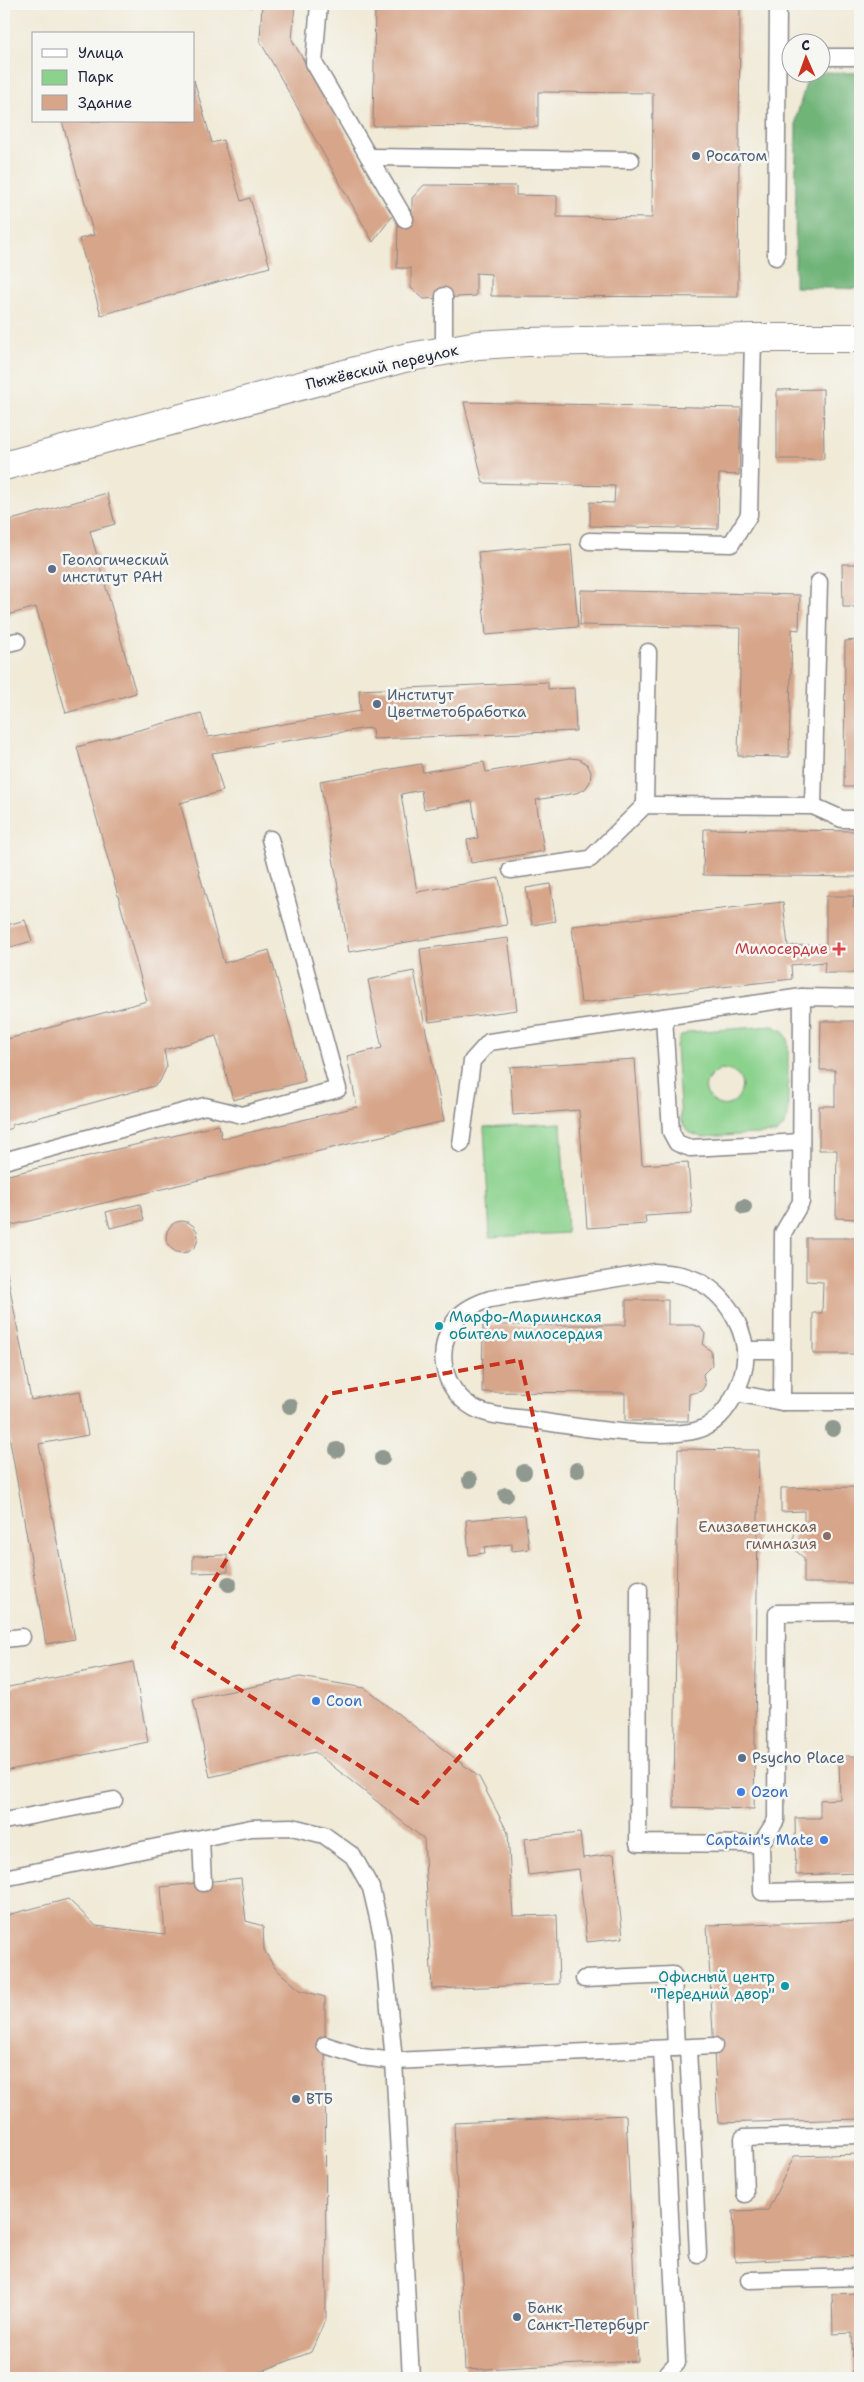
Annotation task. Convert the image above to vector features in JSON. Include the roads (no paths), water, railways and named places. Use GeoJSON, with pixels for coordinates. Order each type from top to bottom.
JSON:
{"type":"FeatureCollection","features":[{"type":"Feature","properties":{"kind":"street","name":"Пыжёвский переулок"},"geometry":{"type":"LineString","coordinates":[[4,466],[404,358],[478,345],[528,342],[860,338]]}},
{"type":"Feature","properties":{"kind":"lane"},"geometry":{"type":"LineString","coordinates":[[319,4],[314,63],[405,219]]}},
{"type":"Feature","properties":{"kind":"lane"},"geometry":{"type":"LineString","coordinates":[[778,4],[782,34]]}},
{"type":"Feature","properties":{"kind":"lane"},"geometry":{"type":"LineString","coordinates":[[832,57],[860,57]]}},
{"type":"Feature","properties":{"kind":"lane"},"geometry":{"type":"LineString","coordinates":[[776,257],[784,82]]}},
{"type":"Feature","properties":{"kind":"lane"},"geometry":{"type":"LineString","coordinates":[[369,157],[631,160]]}},
{"type":"Feature","properties":{"kind":"lane"},"geometry":{"type":"LineString","coordinates":[[444,296],[444,351]]}},
{"type":"Feature","properties":{"kind":"lane"},"geometry":{"type":"LineString","coordinates":[[589,541],[731,544],[749,515],[753,338]]}},
{"type":"Feature","properties":{"kind":"lane"},"geometry":{"type":"LineString","coordinates":[[813,806],[819,582]]}},
{"type":"Feature","properties":{"kind":"lane"},"geometry":{"type":"LineString","coordinates":[[645,805],[648,652]]}},
{"type":"Feature","properties":{"kind":"lane"},"geometry":{"type":"LineString","coordinates":[[511,870],[590,858],[645,805],[813,806],[842,819],[860,819]]}},
{"type":"Feature","properties":{"kind":"lane"},"geometry":{"type":"LineString","coordinates":[[4,1161],[205,1106],[242,1115],[338,1089],[270,839]]}},
{"type":"Feature","properties":{"kind":"lane"},"geometry":{"type":"LineString","coordinates":[[461,1144],[472,1061],[489,1042],[802,998],[860,998]]}},
{"type":"Feature","properties":{"kind":"lane"},"geometry":{"type":"LineString","coordinates":[[782,1402],[782,1233],[801,1202],[802,998]]}},
{"type":"Feature","properties":{"kind":"lane"},"geometry":{"type":"LineString","coordinates":[[664,1017],[671,1132],[677,1143],[690,1148],[801,1142]]}},
{"type":"Feature","properties":{"kind":"lane"},"geometry":{"type":"LineString","coordinates":[[654,1272],[676,1273],[697,1280],[716,1292],[730,1309],[737,1322],[745,1350],[743,1372],[736,1393],[724,1412],[708,1426],[689,1432],[613,1433],[493,1414],[475,1409],[460,1399],[449,1384],[443,1367],[443,1349],[448,1331],[459,1316],[473,1305],[490,1299],[654,1272]]}},
{"type":"Feature","properties":{"kind":"lane"},"geometry":{"type":"LineString","coordinates":[[745,1350],[782,1350]]}},
{"type":"Feature","properties":{"kind":"lane"},"geometry":{"type":"LineString","coordinates":[[736,1393],[782,1402],[860,1402]]}},
{"type":"Feature","properties":{"kind":"lane"},"geometry":{"type":"LineString","coordinates":[[639,1589],[638,1843],[761,1844]]}},
{"type":"Feature","properties":{"kind":"lane"},"geometry":{"type":"LineString","coordinates":[[860,1612],[777,1613],[776,1820],[761,1844],[762,1892],[860,1890]]}},
{"type":"Feature","properties":{"kind":"lane"},"geometry":{"type":"LineString","coordinates":[[4,1640],[22,1636]]}},
{"type":"Feature","properties":{"kind":"lane"},"geometry":{"type":"LineString","coordinates":[[4,1821],[114,1800]]}},
{"type":"Feature","properties":{"kind":"lane"},"geometry":{"type":"LineString","coordinates":[[4,1878],[251,1828],[292,1827],[324,1835],[353,1856],[371,1888],[382,1935],[394,2061],[411,2378]]}},
{"type":"Feature","properties":{"kind":"lane"},"geometry":{"type":"LineString","coordinates":[[202,1839],[203,1883]]}},
{"type":"Feature","properties":{"kind":"lane"},"geometry":{"type":"LineString","coordinates":[[584,1979],[673,1975],[677,2363],[663,2378]]}},
{"type":"Feature","properties":{"kind":"lane"},"geometry":{"type":"LineString","coordinates":[[325,2045],[362,2057],[394,2061],[714,2046]]}},
{"type":"Feature","properties":{"kind":"lane"},"geometry":{"type":"LineString","coordinates":[[675,2048],[698,2254]]}},
{"type":"Feature","properties":{"kind":"lane"},"geometry":{"type":"LineString","coordinates":[[745,2194],[743,2138],[860,2135]]}},
{"type":"Feature","properties":{"kind":"lane"},"geometry":{"type":"LineString","coordinates":[[749,2280],[860,2277]]}},
{"type":"Feature","properties":{"kind":"place","name":"Росатом"},"geometry":{"type":"Point","coordinates":[696,156]}},
{"type":"Feature","properties":{"kind":"place","name":"Геологический институт РАН"},"geometry":{"type":"Point","coordinates":[52,569]}},
{"type":"Feature","properties":{"kind":"place","name":"Институт Цветметобработка"},"geometry":{"type":"Point","coordinates":[377,704]}},
{"type":"Feature","properties":{"kind":"place","name":"Милосердие"},"geometry":{"type":"Point","coordinates":[839,949]}},
{"type":"Feature","properties":{"kind":"place","name":"Марфо-Мариинская обитель милосердия"},"geometry":{"type":"Point","coordinates":[439,1326]}},
{"type":"Feature","properties":{"kind":"place","name":"Елизаветинская гимназия"},"geometry":{"type":"Point","coordinates":[827,1536]}},
{"type":"Feature","properties":{"kind":"place","name":"Coon"},"geometry":{"type":"Point","coordinates":[316,1701]}},
{"type":"Feature","properties":{"kind":"place","name":"Psycho Place"},"geometry":{"type":"Point","coordinates":[742,1758]}},
{"type":"Feature","properties":{"kind":"place","name":"Ozon"},"geometry":{"type":"Point","coordinates":[741,1792]}},
{"type":"Feature","properties":{"kind":"place","name":"Captain's Mate"},"geometry":{"type":"Point","coordinates":[824,1840]}},
{"type":"Feature","properties":{"kind":"place","name":"Офисный центр \"Передний двор\""},"geometry":{"type":"Point","coordinates":[785,1986]}},
{"type":"Feature","properties":{"kind":"place","name":"ВТБ"},"geometry":{"type":"Point","coordinates":[296,2099]}},
{"type":"Feature","properties":{"kind":"place","name":"Банк Санкт-Петербург"},"geometry":{"type":"Point","coordinates":[517,2317]}}]}
